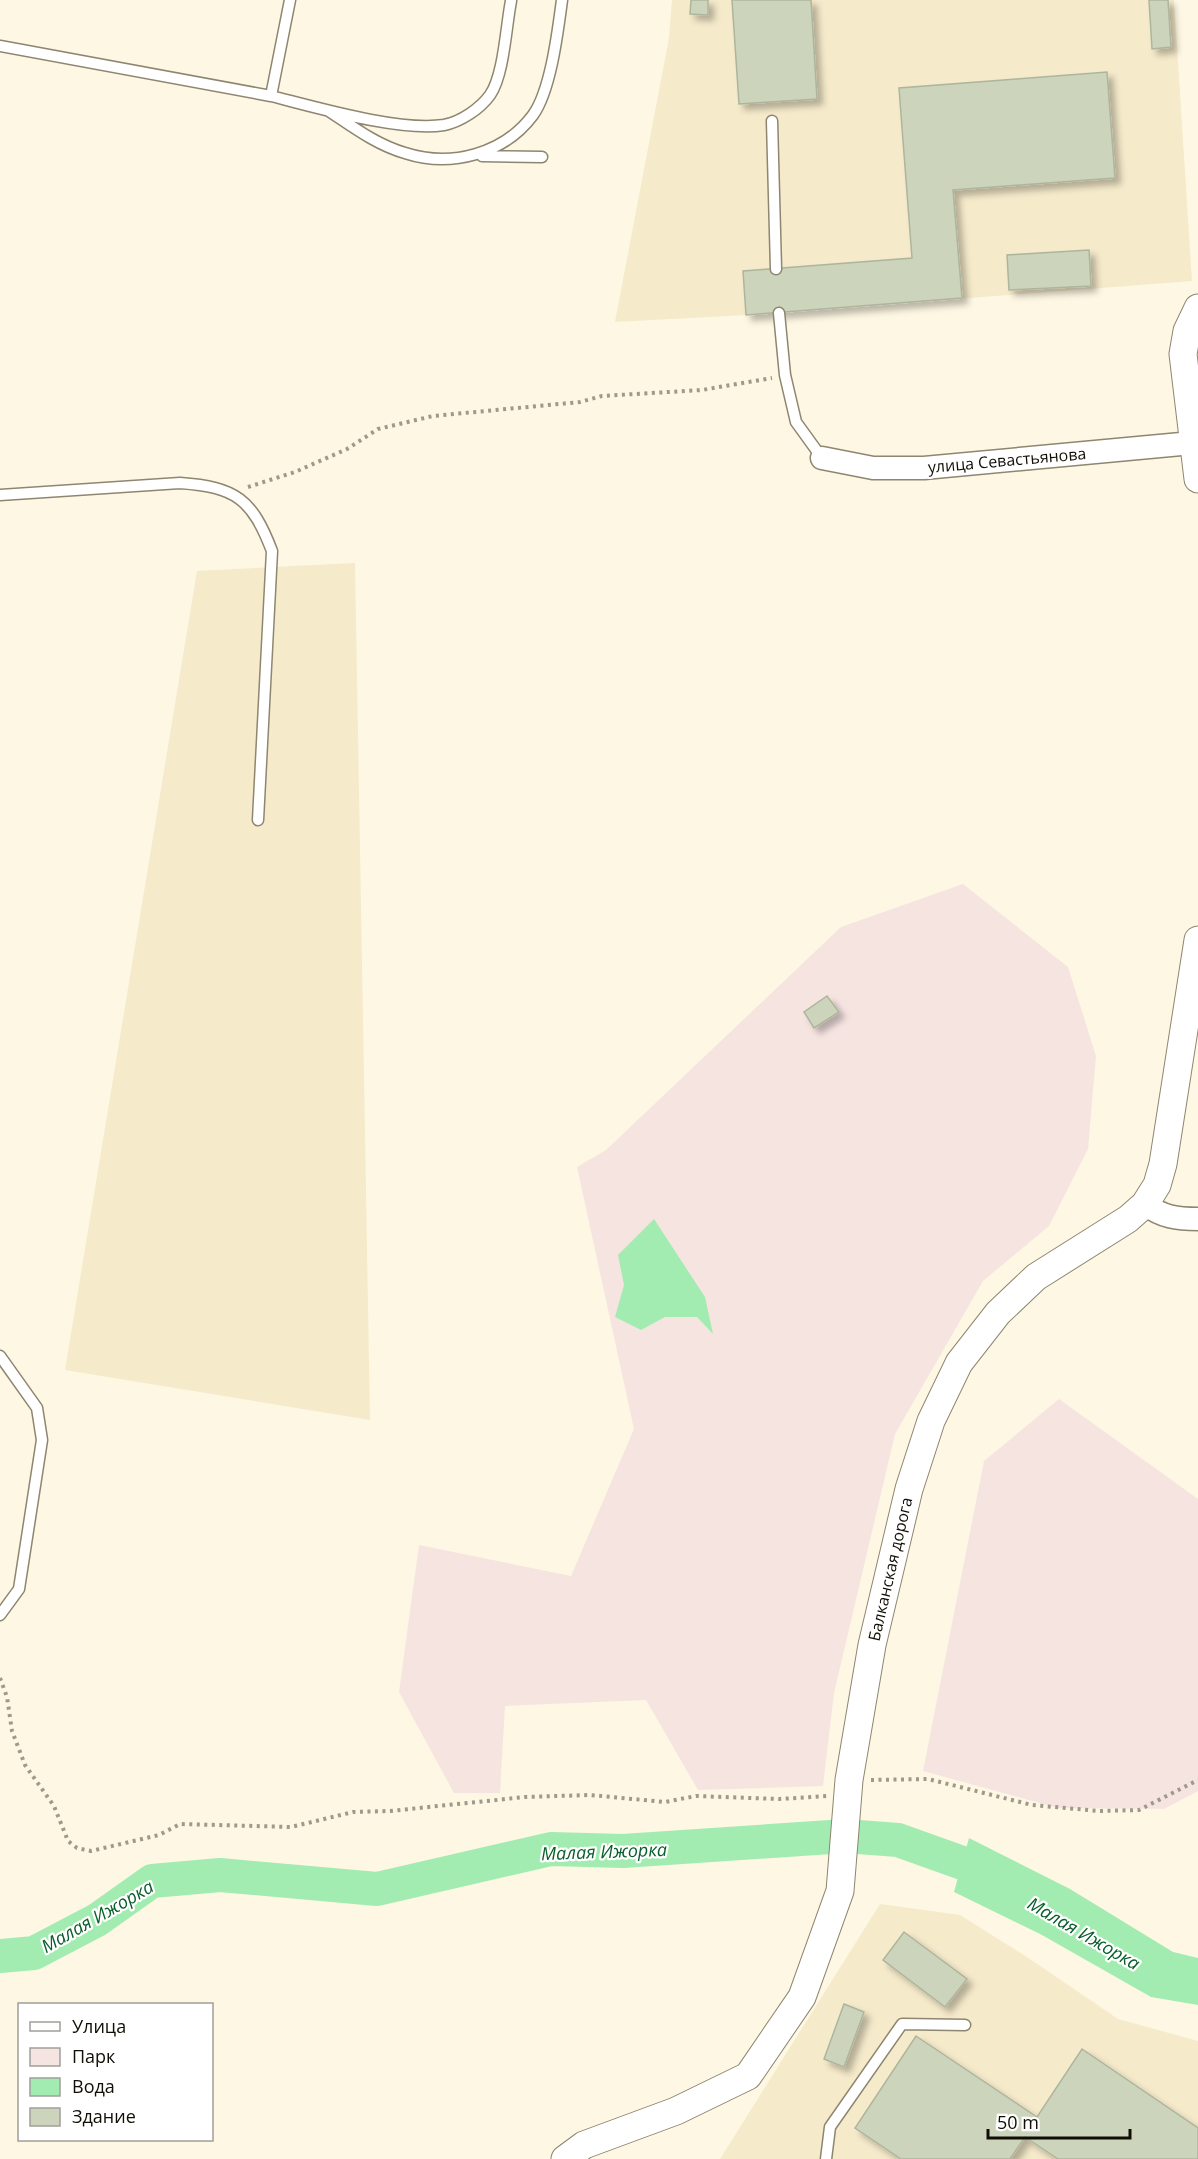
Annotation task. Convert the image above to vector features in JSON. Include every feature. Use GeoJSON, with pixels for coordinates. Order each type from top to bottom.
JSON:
{"type":"FeatureCollection","features":[{"type":"Feature","properties":{"kind":"street"},"geometry":{"type":"LineString","coordinates":[[1198,308],[1187,331],[1183,354],[1198,479]]}},
{"type":"Feature","properties":{"kind":"street","name":"улица Севастьянова"},"geometry":{"type":"LineString","coordinates":[[822,458],[873,468],[924,468],[1194,449]]}},
{"type":"Feature","properties":{"kind":"street","name":"Балканская дорога"},"geometry":{"type":"LineString","coordinates":[[565,2159],[584,2145],[676,2111],[748,2076],[802,1997],[840,1891],[848,1789],[872,1645],[909,1489],[931,1421],[959,1363],[998,1312],[1036,1277],[1128,1219],[1145,1204],[1157,1185],[1163,1164],[1198,940]]}},
{"type":"Feature","properties":{"kind":"street"},"geometry":{"type":"LineString","coordinates":[[1145,1204],[1158,1214],[1174,1219],[1198,1219]]}},
{"type":"Feature","properties":{"kind":"lane"},"geometry":{"type":"LineString","coordinates":[[271,96],[290,0]]}},
{"type":"Feature","properties":{"kind":"lane"},"geometry":{"type":"LineString","coordinates":[[478,156],[505,142],[533,114],[556,48],[562,0]]}},
{"type":"Feature","properties":{"kind":"lane"},"geometry":{"type":"LineString","coordinates":[[0,46],[271,96],[329,111],[405,124],[445,125],[472,113],[490,95],[498,72],[511,1]]}},
{"type":"Feature","properties":{"kind":"lane"},"geometry":{"type":"LineString","coordinates":[[329,111],[373,139],[406,154],[448,158],[542,156]]}},
{"type":"Feature","properties":{"kind":"lane"},"geometry":{"type":"LineString","coordinates":[[772,121],[776,269]]}},
{"type":"Feature","properties":{"kind":"lane"},"geometry":{"type":"LineString","coordinates":[[779,313],[784,375],[796,422],[822,458]]}},
{"type":"Feature","properties":{"kind":"lane"},"geometry":{"type":"LineString","coordinates":[[0,495],[180,483],[206,485],[228,491],[247,504],[261,522],[272,551],[258,820]]}},
{"type":"Feature","properties":{"kind":"lane"},"geometry":{"type":"LineString","coordinates":[[0,1356],[37,1408],[42,1440],[19,1589],[0,1615]]}},
{"type":"Feature","properties":{"kind":"lane"},"geometry":{"type":"LineString","coordinates":[[826,2159],[830,2127],[902,2024],[965,2025]]}},
{"type":"Feature","properties":{"kind":"path"},"geometry":{"type":"LineString","coordinates":[[228,491],[260,485],[295,472],[347,449],[378,429],[433,416],[580,402],[602,396],[702,390],[784,375]]}},
{"type":"Feature","properties":{"kind":"path"},"geometry":{"type":"LineString","coordinates":[[0,1678],[7,1696],[12,1731],[25,1765],[54,1806],[68,1841],[76,1848],[91,1851],[159,1835],[180,1824],[291,1827],[353,1812],[390,1811],[525,1797],[590,1796],[665,1802],[696,1796],[779,1799],[928,1779],[1032,1805],[1099,1811],[1139,1810],[1198,1780]]}},
{"type":"Feature","properties":{"kind":"shaded area"},"geometry":{"type":"Polygon","coordinates":[[[672,0],[1174,0],[1192,281],[746,315],[615,322],[669,38],[672,0]]]}},
{"type":"Feature","properties":{"kind":"shaded area"},"geometry":{"type":"Polygon","coordinates":[[[355,563],[370,1420],[65,1370],[197,571],[355,563]]]}},
{"type":"Feature","properties":{"kind":"shaded area"},"geometry":{"type":"Polygon","coordinates":[[[880,1904],[960,1915],[1118,2019],[1198,2041],[1198,2159],[720,2159],[880,1904]]]}},
{"type":"Feature","properties":{"kind":"green space"},"geometry":{"type":"Polygon","coordinates":[[[963,884],[1068,967],[1096,1056],[1088,1149],[1049,1226],[983,1281],[895,1434],[834,1693],[823,1786],[698,1790],[646,1700],[505,1706],[500,1793],[454,1793],[399,1692],[419,1545],[571,1576],[634,1429],[577,1167],[606,1150],[841,927],[963,884]]]}},
{"type":"Feature","properties":{"kind":"green space"},"geometry":{"type":"Polygon","coordinates":[[[1059,1399],[1198,1499],[1198,1791],[1164,1809],[1058,1808],[923,1771],[984,1461],[1059,1399]]]}},
{"type":"Feature","properties":{"kind":"water"},"geometry":{"type":"Polygon","coordinates":[[[654,1219],[705,1297],[713,1334],[697,1317],[665,1317],[641,1330],[615,1317],[624,1285],[618,1255],[654,1219]]]}},
{"type":"Feature","properties":{"kind":"water"},"geometry":{"type":"Polygon","coordinates":[[[969,1838],[1070,1889],[1173,1952],[1198,1958],[1198,2005],[1151,1997],[1042,1935],[954,1892],[969,1838]]]}},
{"type":"Feature","properties":{"kind":"building"},"geometry":{"type":"Polygon","coordinates":[[[691,0],[708,0],[708,15],[690,14],[691,0]]]}},
{"type":"Feature","properties":{"kind":"building"},"geometry":{"type":"Polygon","coordinates":[[[732,0],[811,0],[817,99],[739,104],[732,0]]]}},
{"type":"Feature","properties":{"kind":"building"},"geometry":{"type":"Polygon","coordinates":[[[1149,0],[1168,0],[1171,47],[1152,49],[1149,0]]]}},
{"type":"Feature","properties":{"kind":"building"},"geometry":{"type":"Polygon","coordinates":[[[1107,72],[1115,178],[953,190],[962,298],[746,315],[743,271],[912,258],[899,88],[1107,72]]]}},
{"type":"Feature","properties":{"kind":"building"},"geometry":{"type":"Polygon","coordinates":[[[1089,250],[1091,286],[1009,290],[1007,255],[1089,250]]]}},
{"type":"Feature","properties":{"kind":"building"},"geometry":{"type":"Polygon","coordinates":[[[827,996],[839,1012],[814,1028],[804,1012],[827,996]]]}},
{"type":"Feature","properties":{"kind":"building"},"geometry":{"type":"Polygon","coordinates":[[[904,1932],[967,1979],[945,2007],[883,1960],[904,1932]]]}},
{"type":"Feature","properties":{"kind":"building"},"geometry":{"type":"Polygon","coordinates":[[[844,2004],[864,2012],[844,2067],[824,2059],[844,2004]]]}},
{"type":"Feature","properties":{"kind":"building"},"geometry":{"type":"Polygon","coordinates":[[[916,2036],[1037,2117],[1082,2049],[1198,2128],[1198,2159],[1058,2159],[1025,2137],[1010,2159],[901,2159],[855,2128],[916,2036]]]}},
{"type":"Feature","properties":{"kind":"waterway","name":"Малая Ижорка"},"geometry":{"type":"LineString","coordinates":[[0,1956],[34,1953],[97,1920],[152,1881],[220,1875],[377,1889],[551,1849],[623,1851],[845,1836],[898,1840],[968,1865],[1005,1885]]}}]}
